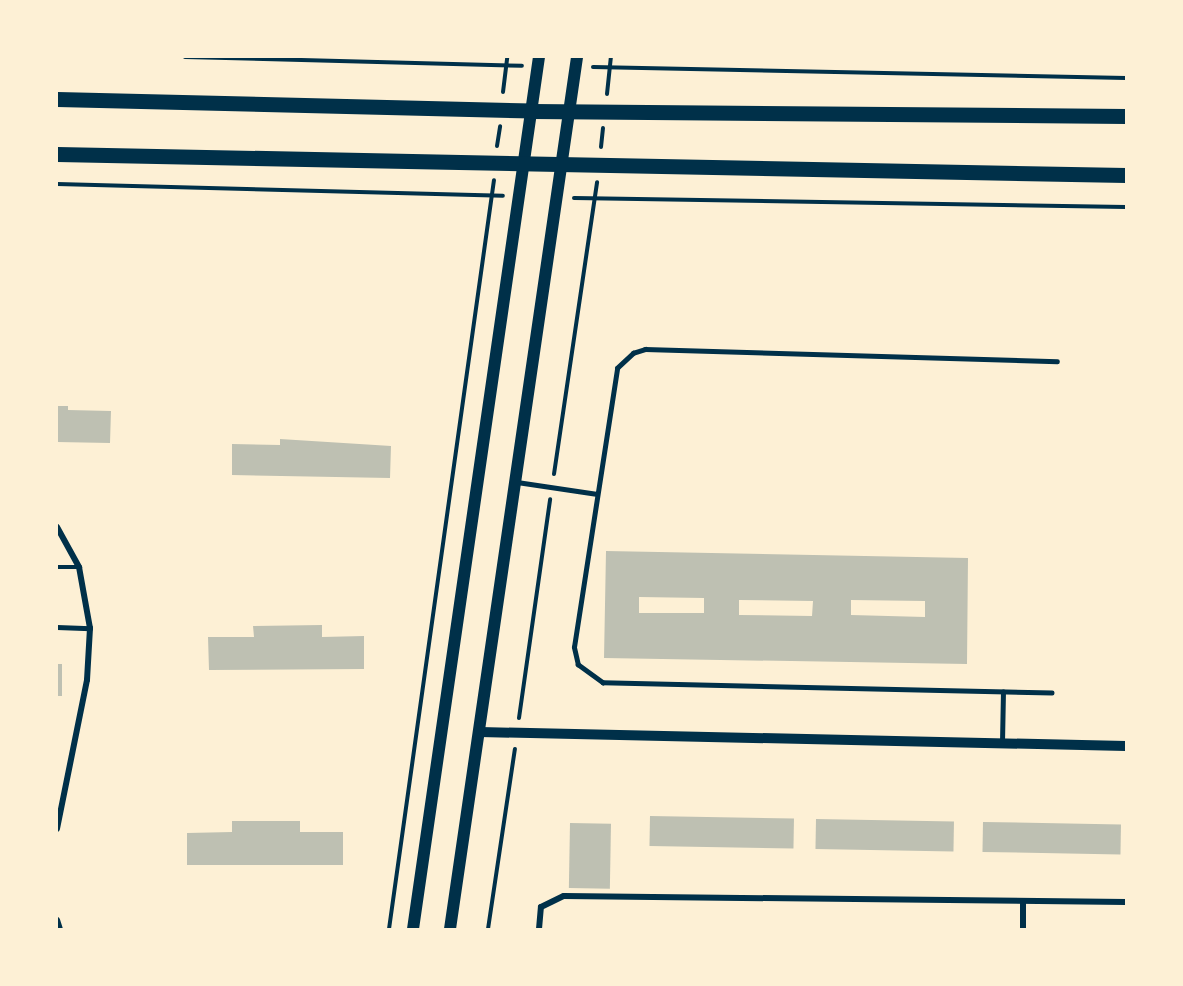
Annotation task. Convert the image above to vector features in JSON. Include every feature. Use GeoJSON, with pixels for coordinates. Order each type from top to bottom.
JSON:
{"type":"FeatureCollection","features":[{"type":"Feature","properties":{"kind":"main road"},"geometry":{"type":"LineString","coordinates":[[413,929],[539,62]]}},
{"type":"Feature","properties":{"kind":"main road"},"geometry":{"type":"LineString","coordinates":[[450,929],[576,62]]}},
{"type":"Feature","properties":{"kind":"main road"},"geometry":{"type":"LineString","coordinates":[[57,99],[532,111],[1126,116]]}},
{"type":"Feature","properties":{"kind":"main road"},"geometry":{"type":"LineString","coordinates":[[57,154],[1126,175]]}},
{"type":"Feature","properties":{"kind":"street"},"geometry":{"type":"LineString","coordinates":[[57,527],[79,567],[90,628],[87,680],[57,829]]}},
{"type":"Feature","properties":{"kind":"street"},"geometry":{"type":"LineString","coordinates":[[480,732],[1126,746]]}},
{"type":"Feature","properties":{"kind":"street"},"geometry":{"type":"LineString","coordinates":[[539,929],[541,907],[564,896],[1126,902]]}},
{"type":"Feature","properties":{"kind":"street"},"geometry":{"type":"LineString","coordinates":[[1023,900],[1023,929]]}},
{"type":"Feature","properties":{"kind":"street"},"geometry":{"type":"LineString","coordinates":[[57,920],[60,929]]}},
{"type":"Feature","properties":{"kind":"lane"},"geometry":{"type":"LineString","coordinates":[[1052,693],[603,683],[578,664],[574,647],[617,368],[624,358],[645,349],[1057,361]]}},
{"type":"Feature","properties":{"kind":"lane"},"geometry":{"type":"LineString","coordinates":[[514,482],[597,494]]}},
{"type":"Feature","properties":{"kind":"lane"},"geometry":{"type":"LineString","coordinates":[[57,567],[79,567]]}},
{"type":"Feature","properties":{"kind":"lane"},"geometry":{"type":"LineString","coordinates":[[57,627],[90,628]]}},
{"type":"Feature","properties":{"kind":"lane"},"geometry":{"type":"LineString","coordinates":[[1002,744],[1003,692]]}},
{"type":"Feature","properties":{"kind":"path"},"geometry":{"type":"LineString","coordinates":[[185,57],[506,65],[539,62]]}},
{"type":"Feature","properties":{"kind":"path"},"geometry":{"type":"LineString","coordinates":[[389,929],[492,196],[507,57]]}},
{"type":"Feature","properties":{"kind":"path"},"geometry":{"type":"LineString","coordinates":[[576,62],[1126,78]]}},
{"type":"Feature","properties":{"kind":"path"},"geometry":{"type":"LineString","coordinates":[[57,184],[519,196]]}},
{"type":"Feature","properties":{"kind":"path"},"geometry":{"type":"LineString","coordinates":[[556,198],[1126,207]]}},
{"type":"Feature","properties":{"kind":"building"},"geometry":{"type":"Polygon","coordinates":[[[57,406],[68,406],[68,410],[111,411],[110,443],[57,442],[57,406]]]}},
{"type":"Feature","properties":{"kind":"building"},"geometry":{"type":"Polygon","coordinates":[[[280,439],[391,446],[390,478],[232,475],[232,444],[280,445],[280,439]]]}},
{"type":"Feature","properties":{"kind":"building"},"geometry":{"type":"Polygon","coordinates":[[[606,551],[968,558],[967,664],[604,658],[606,551]],[[639,597],[639,613],[704,613],[704,598],[639,597]],[[739,600],[739,615],[812,616],[813,601],[739,600]],[[851,600],[851,615],[925,617],[925,601],[851,600]]]}},
{"type":"Feature","properties":{"kind":"building"},"geometry":{"type":"Polygon","coordinates":[[[322,625],[322,637],[364,636],[364,669],[209,670],[208,637],[254,637],[253,626],[322,625]]]}},
{"type":"Feature","properties":{"kind":"building"},"geometry":{"type":"Polygon","coordinates":[[[57,664],[62,664],[62,696],[57,696],[57,664]]]}},
{"type":"Feature","properties":{"kind":"building"},"geometry":{"type":"Polygon","coordinates":[[[650,816],[794,819],[793,849],[649,846],[650,816]]]}},
{"type":"Feature","properties":{"kind":"building"},"geometry":{"type":"Polygon","coordinates":[[[816,819],[954,821],[953,851],[815,849],[816,819]]]}},
{"type":"Feature","properties":{"kind":"building"},"geometry":{"type":"Polygon","coordinates":[[[232,821],[300,821],[300,832],[343,832],[343,865],[187,865],[187,833],[232,832],[232,821]]]}},
{"type":"Feature","properties":{"kind":"building"},"geometry":{"type":"Polygon","coordinates":[[[983,822],[1121,824],[1120,854],[982,852],[983,822]]]}},
{"type":"Feature","properties":{"kind":"building"},"geometry":{"type":"Polygon","coordinates":[[[570,823],[611,824],[610,889],[569,888],[570,823]]]}}]}
